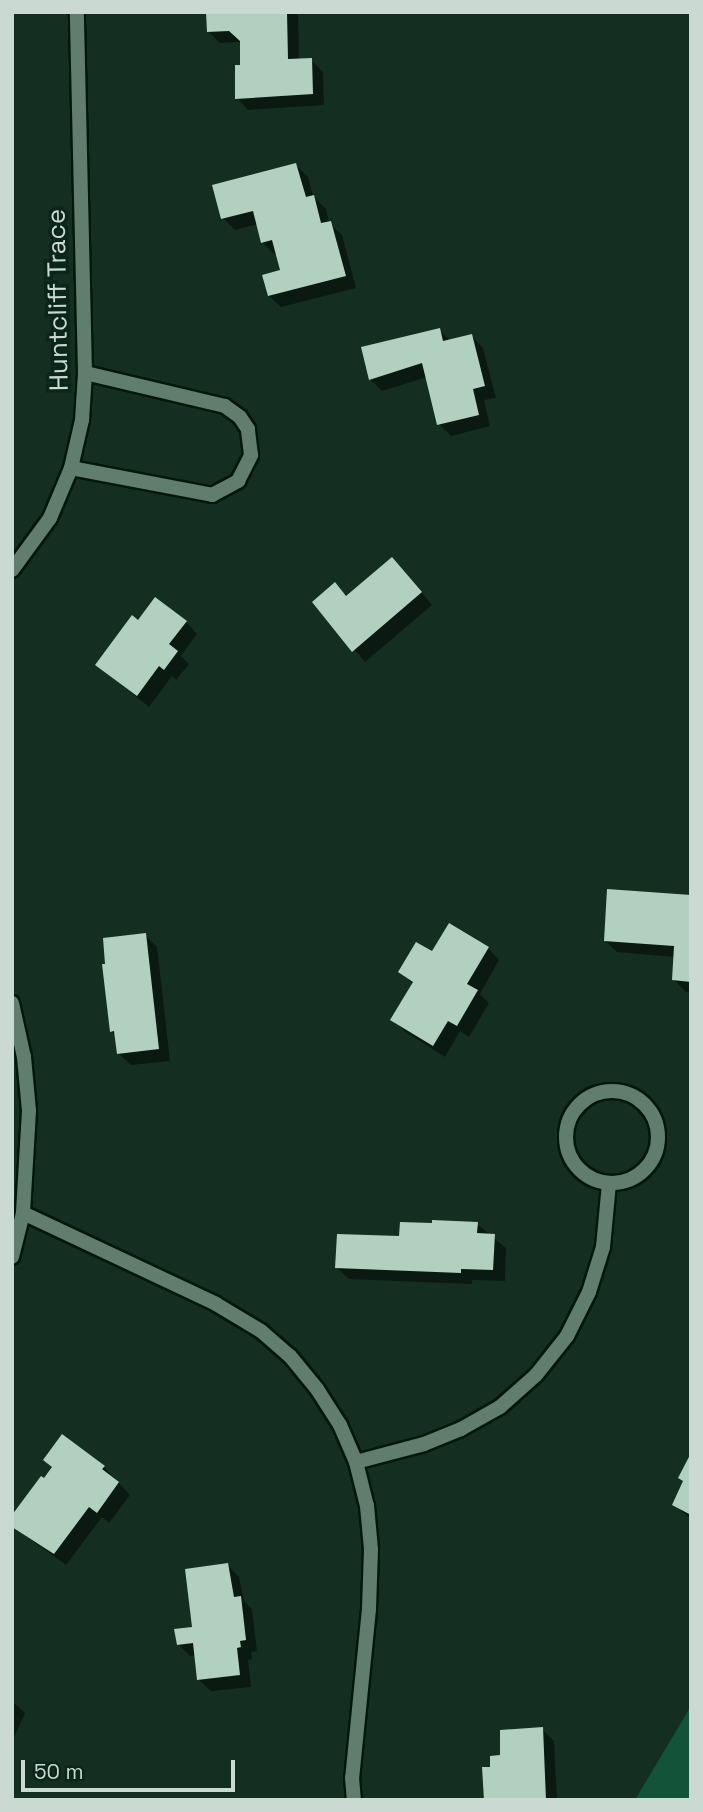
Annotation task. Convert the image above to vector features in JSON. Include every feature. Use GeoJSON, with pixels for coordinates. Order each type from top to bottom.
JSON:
{"type":"FeatureCollection","features":[{"type":"Feature","properties":{"kind":"street","name":"Huntcliff Trace"},"geometry":{"type":"LineString","coordinates":[[12,570],[50,518],[71,468],[82,420],[85,373],[77,12]]}},
{"type":"Feature","properties":{"kind":"street"},"geometry":{"type":"LineString","coordinates":[[71,468],[212,495],[238,481],[251,455],[248,429],[240,417],[226,406],[85,373]]}},
{"type":"Feature","properties":{"kind":"street"},"geometry":{"type":"LineString","coordinates":[[12,1003],[24,1057],[29,1111],[23,1213],[12,1257]]}},
{"type":"Feature","properties":{"kind":"street"},"geometry":{"type":"LineString","coordinates":[[602,1092],[620,1092],[636,1098],[649,1110],[657,1126],[658,1143],[653,1160],[642,1173],[626,1181],[609,1183],[588,1176],[573,1161],[567,1147],[567,1129],[573,1112],[586,1100],[602,1092]]}},
{"type":"Feature","properties":{"kind":"street"},"geometry":{"type":"LineString","coordinates":[[356,1462],[424,1444],[461,1429],[499,1407],[536,1375],[567,1336],[589,1292],[603,1247],[609,1183]]}},
{"type":"Feature","properties":{"kind":"street"},"geometry":{"type":"LineString","coordinates":[[23,1213],[216,1304],[261,1331],[290,1356],[317,1389],[340,1425],[356,1462],[367,1506],[371,1549],[369,1609],[352,1778],[354,1800]]}},
{"type":"Feature","properties":{"kind":"green space"},"geometry":{"type":"Polygon","coordinates":[[[691,1706],[691,1800],[635,1800],[691,1706]]]}},
{"type":"Feature","properties":{"kind":"building"},"geometry":{"type":"Polygon","coordinates":[[[206,12],[287,12],[288,59],[312,58],[313,94],[235,99],[235,65],[240,65],[240,41],[229,31],[207,32],[206,12]]]}},
{"type":"Feature","properties":{"kind":"building"},"geometry":{"type":"Polygon","coordinates":[[[296,163],[306,197],[314,195],[321,223],[331,221],[346,276],[268,296],[262,275],[280,270],[272,240],[261,243],[253,211],[221,219],[212,185],[296,163]]]}},
{"type":"Feature","properties":{"kind":"building"},"geometry":{"type":"Polygon","coordinates":[[[440,328],[443,341],[472,334],[485,386],[473,389],[479,415],[437,425],[422,363],[369,380],[361,347],[440,328]]]}},
{"type":"Feature","properties":{"kind":"building"},"geometry":{"type":"Polygon","coordinates":[[[392,557],[422,592],[352,652],[312,602],[335,582],[346,596],[392,557]]]}},
{"type":"Feature","properties":{"kind":"building"},"geometry":{"type":"Polygon","coordinates":[[[155,597],[187,621],[169,644],[178,651],[164,670],[159,666],[137,696],[95,665],[132,615],[138,620],[155,597]]]}},
{"type":"Feature","properties":{"kind":"building"},"geometry":{"type":"Polygon","coordinates":[[[607,889],[691,895],[691,982],[672,980],[674,946],[604,941],[607,889]]]}},
{"type":"Feature","properties":{"kind":"building"},"geometry":{"type":"Polygon","coordinates":[[[449,923],[489,947],[467,984],[478,990],[457,1026],[448,1021],[433,1046],[390,1020],[413,982],[398,972],[416,942],[432,951],[449,923]]]}},
{"type":"Feature","properties":{"kind":"building"},"geometry":{"type":"Polygon","coordinates":[[[146,933],[159,1049],[117,1054],[114,1031],[110,1032],[102,964],[105,964],[103,938],[146,933]]]}},
{"type":"Feature","properties":{"kind":"building"},"geometry":{"type":"Polygon","coordinates":[[[432,1220],[478,1222],[477,1233],[495,1234],[493,1270],[461,1269],[461,1273],[335,1268],[337,1234],[399,1236],[400,1222],[432,1223],[432,1220]]]}},
{"type":"Feature","properties":{"kind":"building"},"geometry":{"type":"Polygon","coordinates":[[[62,1434],[105,1466],[102,1469],[119,1482],[97,1513],[89,1507],[54,1554],[12,1527],[12,1515],[41,1476],[44,1478],[52,1467],[43,1460],[62,1434]]]}},
{"type":"Feature","properties":{"kind":"building"},"geometry":{"type":"Polygon","coordinates":[[[691,1453],[691,1515],[672,1505],[683,1481],[678,1478],[691,1453]]]}},
{"type":"Feature","properties":{"kind":"building"},"geometry":{"type":"Polygon","coordinates":[[[228,1563],[234,1597],[241,1596],[246,1640],[240,1641],[241,1647],[237,1648],[240,1675],[197,1680],[193,1643],[177,1645],[174,1629],[192,1627],[185,1569],[228,1563]]]}},
{"type":"Feature","properties":{"kind":"building"},"geometry":{"type":"Polygon","coordinates":[[[543,1727],[546,1800],[484,1800],[482,1767],[490,1767],[490,1756],[500,1755],[500,1730],[543,1727]]]}}]}
